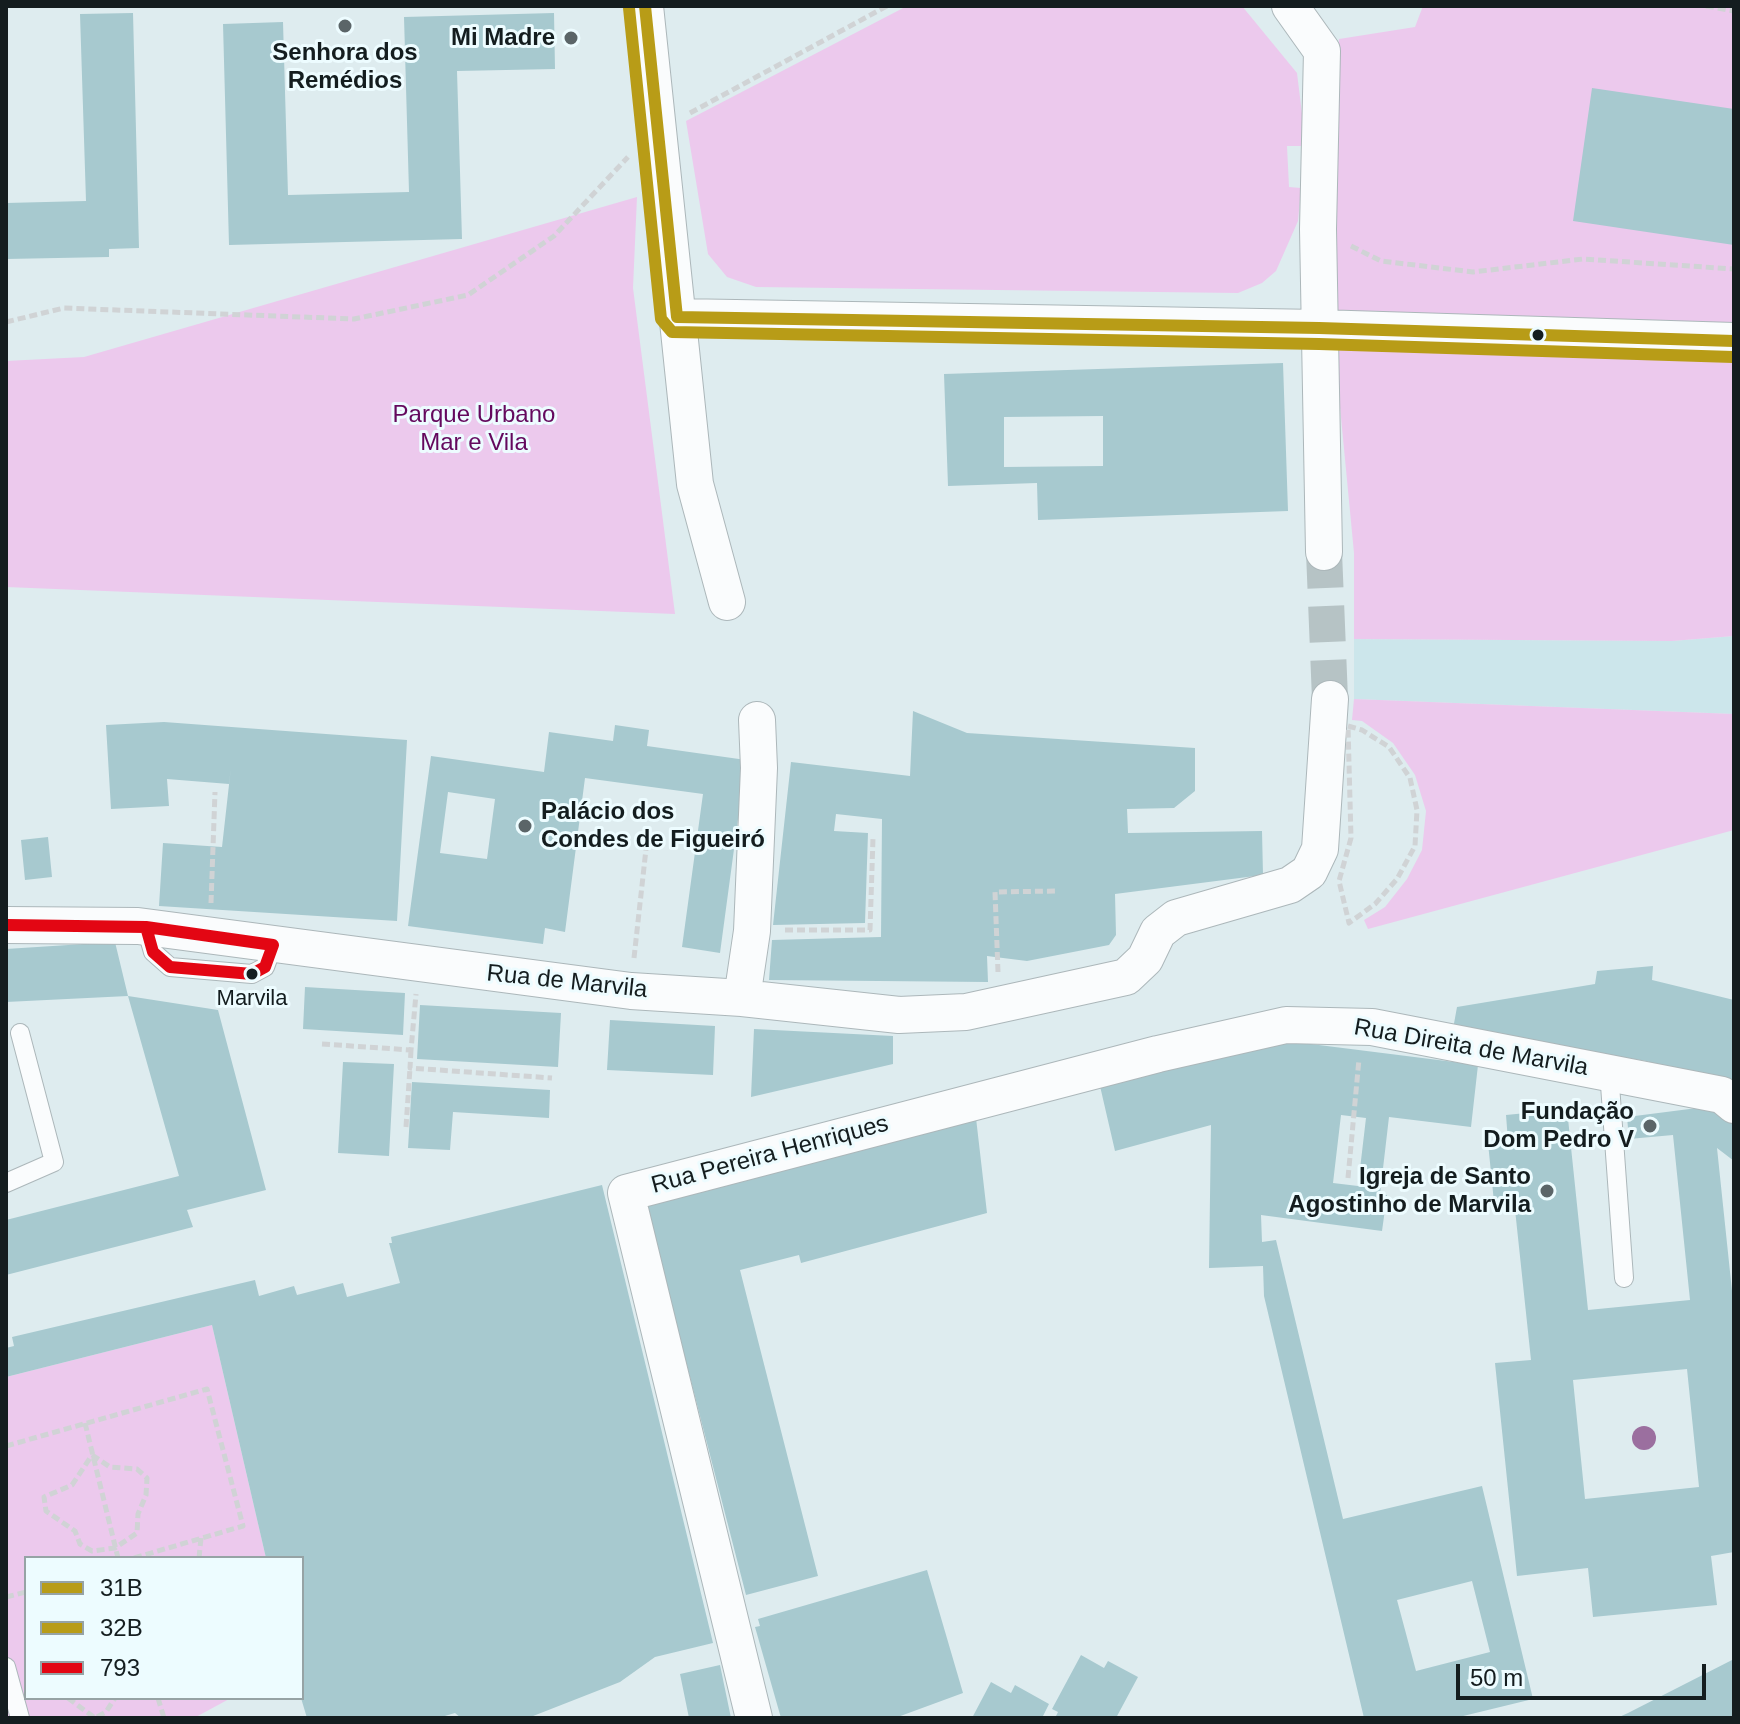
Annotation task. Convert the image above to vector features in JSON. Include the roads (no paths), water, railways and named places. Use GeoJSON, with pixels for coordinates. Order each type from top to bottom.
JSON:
{"type":"FeatureCollection","features":[{"type":"Feature","properties":{"kind":"street"},"geometry":{"type":"LineString","coordinates":[[645,6],[695,484],[727,602]]}},
{"type":"Feature","properties":{"kind":"street"},"geometry":{"type":"LineString","coordinates":[[1290,6],[1322,51],[1318,229],[1324,552]]}},
{"type":"Feature","properties":{"kind":"street"},"geometry":{"type":"LineString","coordinates":[[677,317],[1319,328],[1734,341]]}},
{"type":"Feature","properties":{"kind":"street","name":"Rua de Marvila"},"geometry":{"type":"LineString","coordinates":[[6,925],[146,927],[631,991],[742,998],[899,1015],[966,1012],[1126,977],[1145,959],[1158,932],[1176,918],[1290,885],[1309,872],[1320,849],[1330,699]]}},
{"type":"Feature","properties":{"kind":"street"},"geometry":{"type":"LineString","coordinates":[[742,998],[752,931],[759,768],[757,720]]}},
{"type":"Feature","properties":{"kind":"street","name":"Rua Direita de Marvila"},"geometry":{"type":"LineString","coordinates":[[1158,1054],[1286,1025],[1362,1027],[1609,1071],[1722,1095],[1734,1105]]}},
{"type":"Feature","properties":{"kind":"street","name":"Rua Pereira Henriques"},"geometry":{"type":"LineString","coordinates":[[754,1718],[626,1193],[1158,1054]]}},
{"type":"Feature","properties":{"kind":"lane"},"geometry":{"type":"LineString","coordinates":[[146,927],[153,952],[170,967],[252,974],[265,967],[273,945]]}},
{"type":"Feature","properties":{"kind":"lane"},"geometry":{"type":"LineString","coordinates":[[6,1183],[54,1162],[20,1033]]}},
{"type":"Feature","properties":{"kind":"lane"},"geometry":{"type":"LineString","coordinates":[[1609,1071],[1624,1278]]}},
{"type":"Feature","properties":{"kind":"lane"},"geometry":{"type":"LineString","coordinates":[[6,1667],[20,1718]]}},
{"type":"Feature","properties":{"kind":"tunnel"},"geometry":{"type":"LineString","coordinates":[[1324,552],[1330,699]]}},
{"type":"Feature","properties":{"kind":"place","name":"Senhora dos Remédios"},"geometry":{"type":"Point","coordinates":[345,26]}},
{"type":"Feature","properties":{"kind":"place","name":"Mi Madre"},"geometry":{"type":"Point","coordinates":[571,38]}},
{"type":"Feature","properties":{"kind":"place","name":"Palácio dos Condes de Figueiró"},"geometry":{"type":"Point","coordinates":[525,826]}},
{"type":"Feature","properties":{"kind":"place","name":"Marvila"},"geometry":{"type":"Point","coordinates":[252,974]}},
{"type":"Feature","properties":{"kind":"place","name":"Fundação Dom Pedro V"},"geometry":{"type":"Point","coordinates":[1650,1126]}},
{"type":"Feature","properties":{"kind":"place","name":"Igreja de Santo Agostinho de Marvila"},"geometry":{"type":"Point","coordinates":[1547,1191]}},
{"type":"Feature","properties":{"kind":"park label","name":"Parque Urbano Mar e Vila"},"geometry":{"type":"Point","coordinates":[474,429]}}]}
